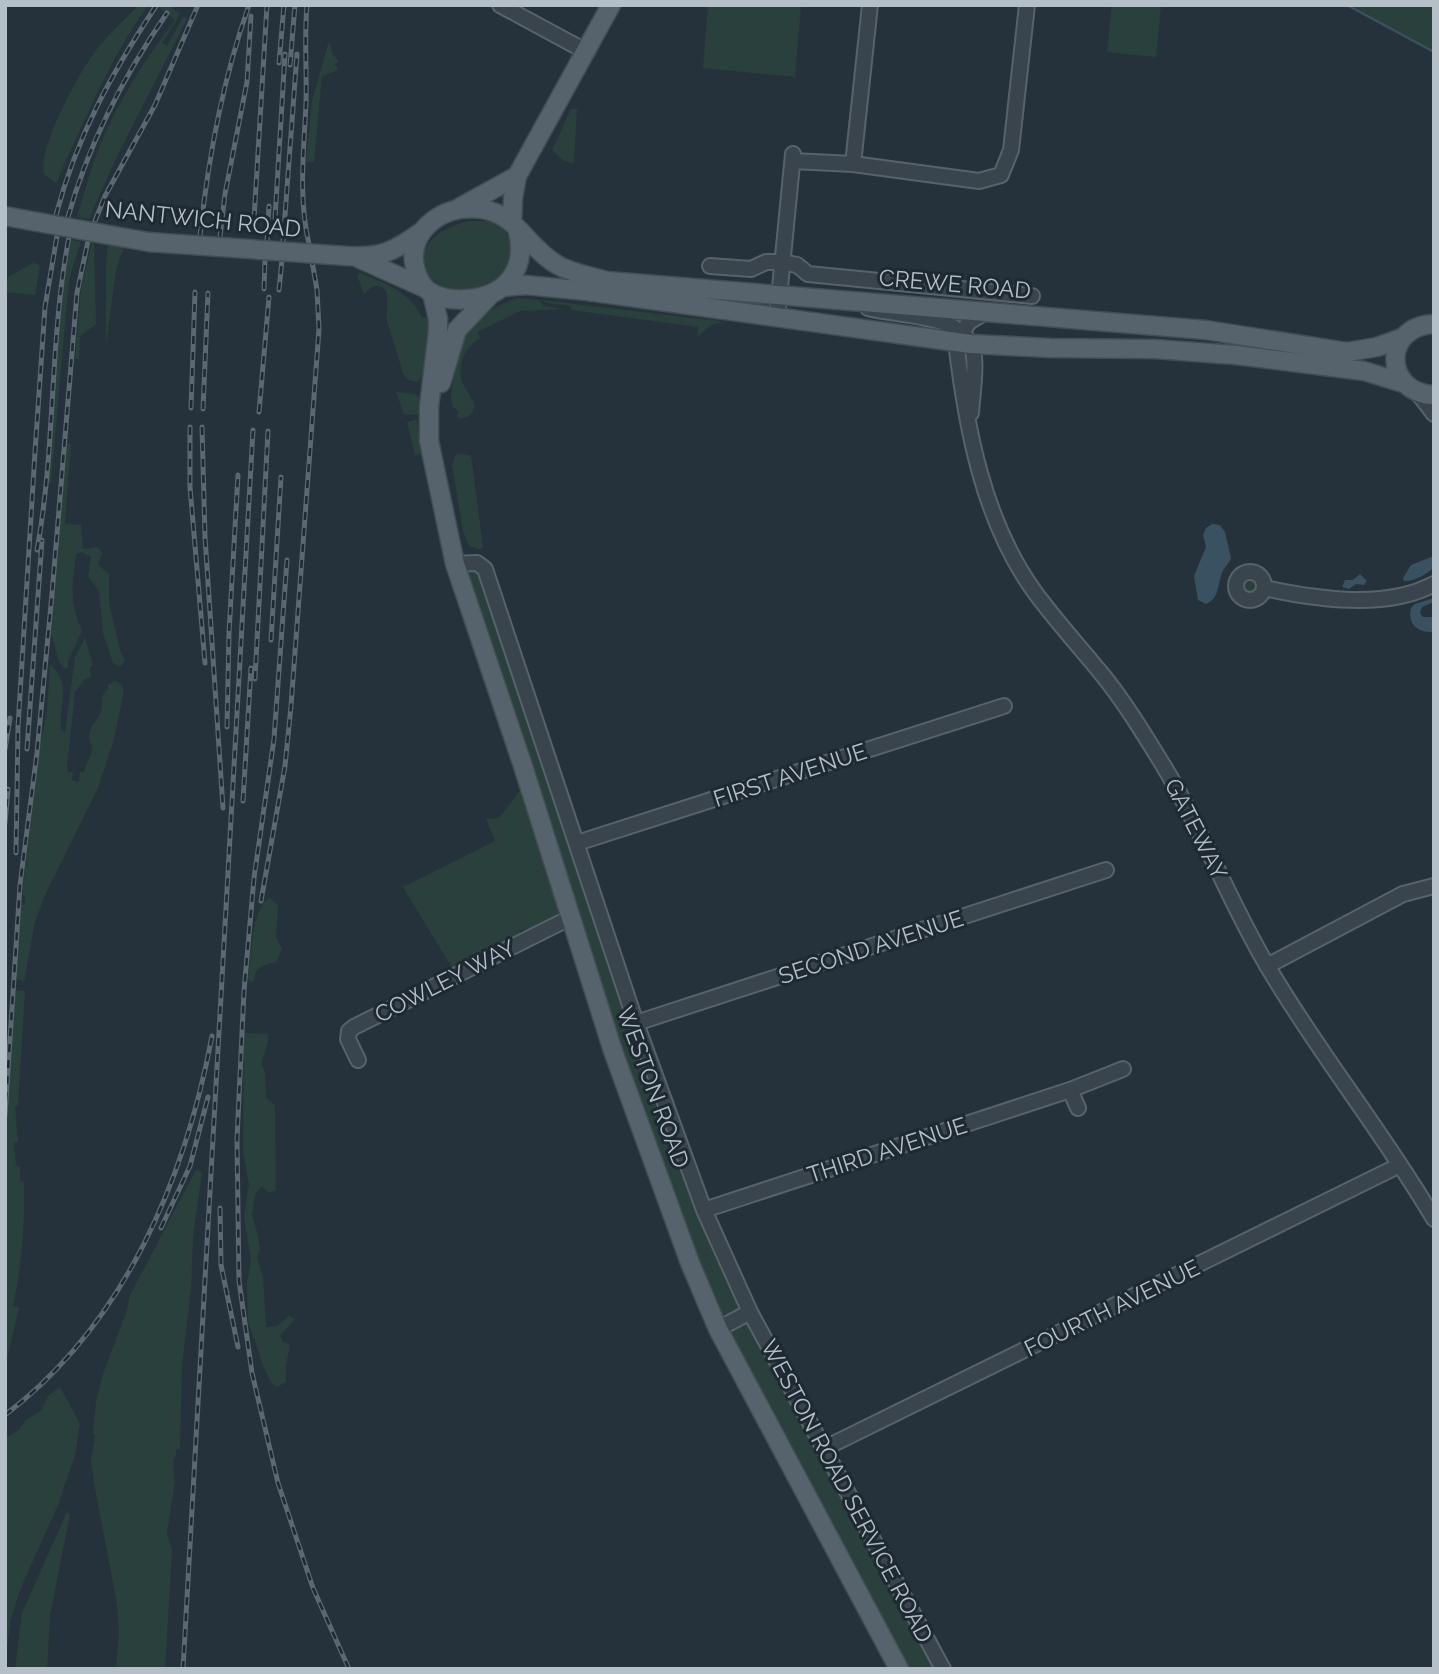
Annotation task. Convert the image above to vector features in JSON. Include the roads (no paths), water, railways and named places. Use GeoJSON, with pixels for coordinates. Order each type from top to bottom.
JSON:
{"type":"FeatureCollection","features":[{"type":"Feature","properties":{"kind":"main road"},"geometry":{"type":"LineString","coordinates":[[497,290],[511,278],[520,261],[521,242],[514,225],[513,198],[517,176],[611,5]]}},
{"type":"Feature","properties":{"kind":"main road"},"geometry":{"type":"LineString","coordinates":[[517,176],[434,219],[421,232],[413,256],[416,274],[430,291],[460,300],[526,285],[587,290],[777,318],[963,340],[1049,348],[1155,349],[1236,355],[1364,370],[1418,390]]}},
{"type":"Feature","properties":{"kind":"main road"},"geometry":{"type":"LineString","coordinates":[[456,209],[498,214],[514,225]]}},
{"type":"Feature","properties":{"kind":"main road","name":"NANTWICH ROAD"},"geometry":{"type":"LineString","coordinates":[[5,216],[183,246],[351,256],[382,255],[398,249],[421,232]]}},
{"type":"Feature","properties":{"kind":"main road","name":"CREWE ROAD"},"geometry":{"type":"LineString","coordinates":[[514,225],[556,265],[607,281],[1206,331],[1347,352],[1377,347],[1402,338],[1415,327],[1434,324]]}},
{"type":"Feature","properties":{"kind":"main road","name":"NANTWICH ROAD"},"geometry":{"type":"LineString","coordinates":[[351,256],[430,291]]}},
{"type":"Feature","properties":{"kind":"main road","name":"WESTON ROAD"},"geometry":{"type":"LineString","coordinates":[[440,489],[439,405],[446,362],[457,330],[497,290]]}},
{"type":"Feature","properties":{"kind":"main road","name":"WESTON ROAD"},"geometry":{"type":"LineString","coordinates":[[430,291],[438,319],[438,331],[428,417],[429,441],[455,564],[523,766],[613,1051],[690,1263],[718,1329],[899,1669]]}},
{"type":"Feature","properties":{"kind":"main road"},"geometry":{"type":"LineString","coordinates":[[1402,338],[1396,352],[1395,364],[1418,390]]}},
{"type":"Feature","properties":{"kind":"street"},"geometry":{"type":"LineString","coordinates":[[500,5],[587,52]]}},
{"type":"Feature","properties":{"kind":"street"},"geometry":{"type":"LineString","coordinates":[[853,164],[870,5]]}},
{"type":"Feature","properties":{"kind":"street"},"geometry":{"type":"LineString","coordinates":[[777,318],[793,158],[979,181],[1000,175],[1011,150],[1027,5]]}},
{"type":"Feature","properties":{"kind":"street"},"geometry":{"type":"LineString","coordinates":[[710,266],[751,269],[766,262],[781,262]]}},
{"type":"Feature","properties":{"kind":"street","name":"CREWE ROAD"},"geometry":{"type":"LineString","coordinates":[[781,262],[797,265],[808,274],[1032,296]]}},
{"type":"Feature","properties":{"kind":"street"},"geometry":{"type":"LineString","coordinates":[[834,298],[888,313],[936,319],[950,324],[963,340]]}},
{"type":"Feature","properties":{"kind":"street"},"geometry":{"type":"LineString","coordinates":[[963,340],[969,322],[987,311]]}},
{"type":"Feature","properties":{"kind":"street","name":"GATEWAY"},"geometry":{"type":"LineString","coordinates":[[963,340],[974,358],[971,435],[978,468],[1014,558],[1033,590],[1103,675],[1165,768],[1267,966],[1434,1219]]}},
{"type":"Feature","properties":{"kind":"street"},"geometry":{"type":"LineString","coordinates":[[1418,390],[1434,414]]}},
{"type":"Feature","properties":{"kind":"street","name":"WESTON ROAD SERVICE ROAD"},"geometry":{"type":"LineString","coordinates":[[455,564],[477,563],[485,569],[636,1023],[704,1210],[750,1312],[943,1669]]}},
{"type":"Feature","properties":{"kind":"street"},"geometry":{"type":"LineString","coordinates":[[1265,588],[1310,597],[1385,599],[1434,584]]}},
{"type":"Feature","properties":{"kind":"street","name":"FIRST AVENUE"},"geometry":{"type":"LineString","coordinates":[[577,843],[1004,706]]}},
{"type":"Feature","properties":{"kind":"street"},"geometry":{"type":"LineString","coordinates":[[523,766],[547,758]]}},
{"type":"Feature","properties":{"kind":"street","name":"SECOND AVENUE"},"geometry":{"type":"LineString","coordinates":[[636,1023],[1106,870]]}},
{"type":"Feature","properties":{"kind":"street"},"geometry":{"type":"LineString","coordinates":[[1267,966],[1404,894],[1434,886]]}},
{"type":"Feature","properties":{"kind":"street","name":"COWLEY WAY"},"geometry":{"type":"LineString","coordinates":[[358,1060],[348,1039],[349,1031],[354,1027],[570,918]]}},
{"type":"Feature","properties":{"kind":"street","name":"THIRD AVENUE"},"geometry":{"type":"LineString","coordinates":[[704,1210],[1070,1090],[1123,1069]]}},
{"type":"Feature","properties":{"kind":"street"},"geometry":{"type":"LineString","coordinates":[[1070,1090],[1078,1108]]}},
{"type":"Feature","properties":{"kind":"street","name":"FOURTH AVENUE"},"geometry":{"type":"LineString","coordinates":[[823,1449],[1400,1165]]}},
{"type":"Feature","properties":{"kind":"street","name":"WESTON ROAD SERVICE ROAD"},"geometry":{"type":"LineString","coordinates":[[718,1329],[750,1312]]}},
{"type":"Feature","properties":{"kind":"water"},"geometry":{"type":"Polygon","coordinates":[[[1212,524],[1220,525],[1225,532],[1231,558],[1222,573],[1216,595],[1206,604],[1198,600],[1194,576],[1206,547],[1203,535],[1206,528],[1212,524]]]}},
{"type":"Feature","properties":{"kind":"water"},"geometry":{"type":"Polygon","coordinates":[[[1434,556],[1434,567],[1431,570],[1416,579],[1404,581],[1403,578],[1411,565],[1434,556]]]}},
{"type":"Feature","properties":{"kind":"water"},"geometry":{"type":"Polygon","coordinates":[[[1360,574],[1367,581],[1364,585],[1356,584],[1349,589],[1342,587],[1345,580],[1353,580],[1360,574]]]}},
{"type":"Feature","properties":{"kind":"water"},"geometry":{"type":"Polygon","coordinates":[[[1434,598],[1434,602],[1422,607],[1420,613],[1423,617],[1434,617],[1434,632],[1423,631],[1412,623],[1411,608],[1434,598]]]}},
{"type":"Feature","properties":{"kind":"waterway"},"geometry":{"type":"LineString","coordinates":[[1347,5],[1434,52]]}},
{"type":"Feature","properties":{"kind":"railway"},"geometry":{"type":"LineString","coordinates":[[95,221],[105,196],[155,105],[198,5]]}},
{"type":"Feature","properties":{"kind":"railway"},"geometry":{"type":"LineString","coordinates":[[200,236],[218,119],[249,5]]}},
{"type":"Feature","properties":{"kind":"railway"},"geometry":{"type":"LineString","coordinates":[[254,219],[267,5]]}},
{"type":"Feature","properties":{"kind":"railway"},"geometry":{"type":"LineString","coordinates":[[279,63],[284,5]]}},
{"type":"Feature","properties":{"kind":"railway"},"geometry":{"type":"LineString","coordinates":[[290,65],[295,5]]}},
{"type":"Feature","properties":{"kind":"railway"},"geometry":{"type":"LineString","coordinates":[[307,5],[303,191],[309,244]]}},
{"type":"Feature","properties":{"kind":"railway"},"geometry":{"type":"LineString","coordinates":[[56,215],[74,159],[97,106],[124,56],[156,6]]}},
{"type":"Feature","properties":{"kind":"railway"},"geometry":{"type":"LineString","coordinates":[[68,217],[86,162],[109,111],[136,61],[167,13]]}},
{"type":"Feature","properties":{"kind":"railway"},"geometry":{"type":"LineString","coordinates":[[220,237],[225,194],[247,82],[251,16]]}},
{"type":"Feature","properties":{"kind":"railway"},"geometry":{"type":"LineString","coordinates":[[275,218],[285,54]]}},
{"type":"Feature","properties":{"kind":"railway"},"geometry":{"type":"LineString","coordinates":[[283,242],[297,54]]}},
{"type":"Feature","properties":{"kind":"railway"},"geometry":{"type":"LineString","coordinates":[[267,241],[269,206]]}},
{"type":"Feature","properties":{"kind":"railway"},"geometry":{"type":"LineString","coordinates":[[16,853],[18,727],[35,452],[45,307],[57,236]]}},
{"type":"Feature","properties":{"kind":"railway"},"geometry":{"type":"LineString","coordinates":[[37,550],[47,472],[58,315],[69,237]]}},
{"type":"Feature","properties":{"kind":"railway"},"geometry":{"type":"LineString","coordinates":[[5,1116],[20,885],[37,753],[77,293],[88,241]]}},
{"type":"Feature","properties":{"kind":"railway"},"geometry":{"type":"LineString","coordinates":[[264,289],[265,259]]}},
{"type":"Feature","properties":{"kind":"railway"},"geometry":{"type":"LineString","coordinates":[[279,290],[282,260]]}},
{"type":"Feature","properties":{"kind":"railway"},"geometry":{"type":"LineString","coordinates":[[261,901],[285,766],[291,706],[319,329],[312,261]]}},
{"type":"Feature","properties":{"kind":"railway"},"geometry":{"type":"LineString","coordinates":[[191,408],[195,292]]}},
{"type":"Feature","properties":{"kind":"railway"},"geometry":{"type":"LineString","coordinates":[[203,409],[208,293]]}},
{"type":"Feature","properties":{"kind":"railway"},"geometry":{"type":"LineString","coordinates":[[259,412],[269,297]]}},
{"type":"Feature","properties":{"kind":"railway"},"geometry":{"type":"LineString","coordinates":[[190,427],[190,487],[205,663]]}},
{"type":"Feature","properties":{"kind":"railway"},"geometry":{"type":"LineString","coordinates":[[202,427],[205,537],[223,808]]}},
{"type":"Feature","properties":{"kind":"railway"},"geometry":{"type":"LineString","coordinates":[[183,1669],[253,430]]}},
{"type":"Feature","properties":{"kind":"railway"},"geometry":{"type":"LineString","coordinates":[[255,679],[268,431]]}},
{"type":"Feature","properties":{"kind":"railway"},"geometry":{"type":"LineString","coordinates":[[227,727],[229,633],[238,475]]}},
{"type":"Feature","properties":{"kind":"railway"},"geometry":{"type":"LineString","coordinates":[[271,640],[281,477]]}},
{"type":"Feature","properties":{"kind":"railway"},"geometry":{"type":"LineString","coordinates":[[27,749],[42,540]]}},
{"type":"Feature","properties":{"kind":"railway"},"geometry":{"type":"LineString","coordinates":[[287,560],[274,739],[254,878],[244,991],[237,1139],[239,1281],[252,1373],[278,1483],[313,1588],[349,1669]]}},
{"type":"Feature","properties":{"kind":"railway"},"geometry":{"type":"LineString","coordinates":[[243,801],[251,668]]}},
{"type":"Feature","properties":{"kind":"railway"},"geometry":{"type":"LineString","coordinates":[[5,749],[10,718]]}},
{"type":"Feature","properties":{"kind":"railway"},"geometry":{"type":"LineString","coordinates":[[5,823],[8,789]]}},
{"type":"Feature","properties":{"kind":"railway"},"geometry":{"type":"LineString","coordinates":[[5,1415],[47,1378],[84,1338],[116,1293],[143,1245],[166,1195],[185,1143],[212,1036]]}},
{"type":"Feature","properties":{"kind":"railway"},"geometry":{"type":"LineString","coordinates":[[161,1228],[190,1166],[208,1097]]}},
{"type":"Feature","properties":{"kind":"railway"},"geometry":{"type":"LineString","coordinates":[[220,1208],[221,1265],[238,1347]]}}]}
